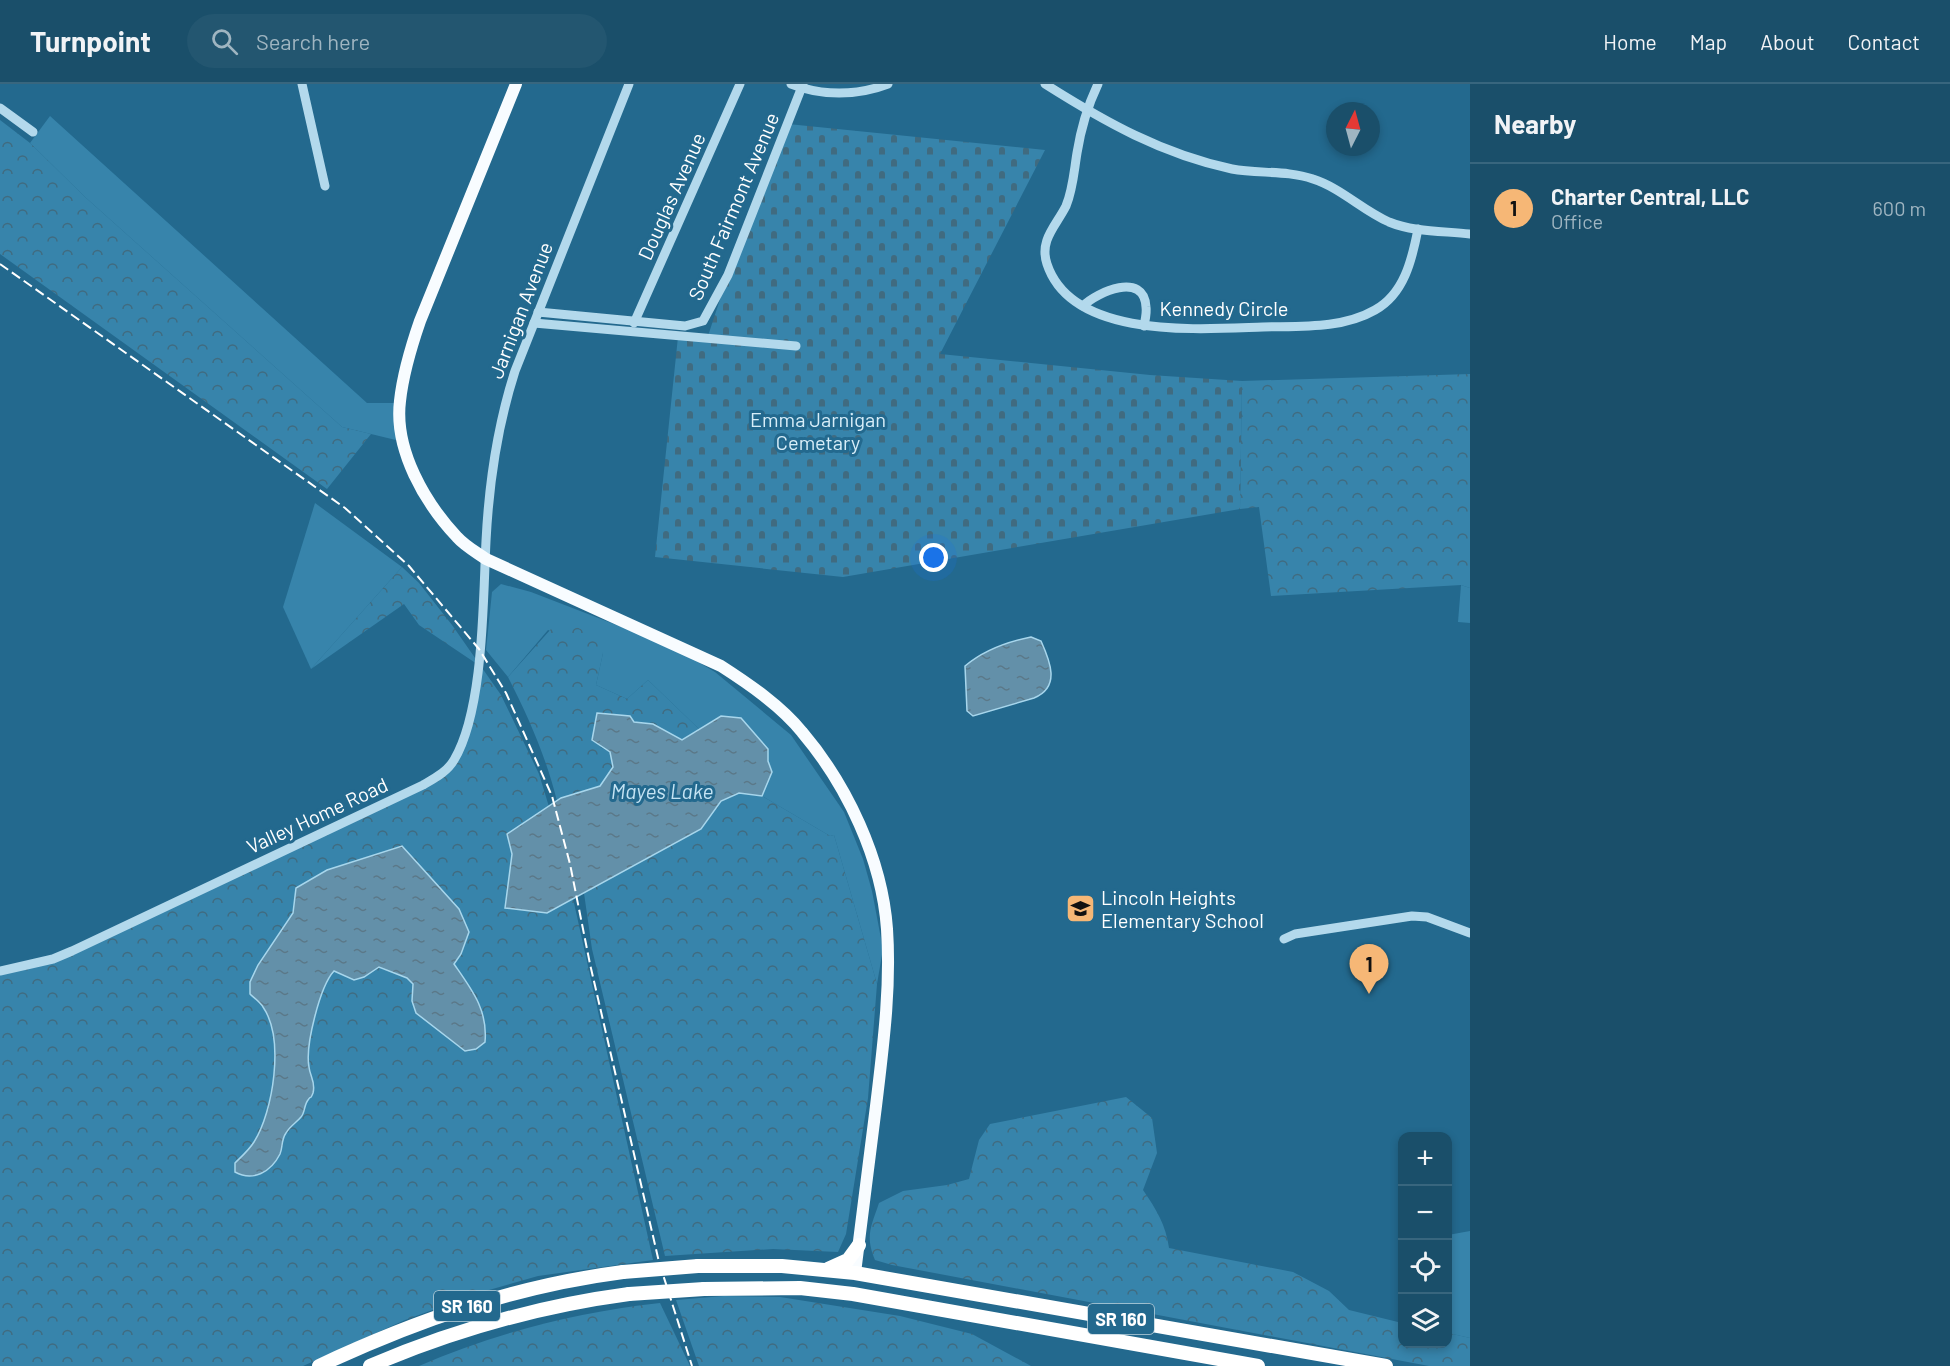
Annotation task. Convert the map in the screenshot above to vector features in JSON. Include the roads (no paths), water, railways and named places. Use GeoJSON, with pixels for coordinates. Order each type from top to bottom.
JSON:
{"type":"FeatureCollection","features":[{"type":"Feature","properties":{"kind":"highway"},"geometry":{"type":"LineString","coordinates":[[824,1270],[848,1260],[859,1245]]}},
{"type":"Feature","properties":{"kind":"highway","name":"SR 160"},"geometry":{"type":"LineString","coordinates":[[319,1366],[407,1327],[481,1301],[575,1278],[698,1266],[772,1266],[855,1273],[1386,1366]]}},
{"type":"Feature","properties":{"kind":"highway"},"geometry":{"type":"LineString","coordinates":[[828,1291],[843,1286],[855,1273],[861,1286],[879,1299]]}},
{"type":"Feature","properties":{"kind":"highway","name":"SR 160"},"geometry":{"type":"LineString","coordinates":[[370,1366],[482,1324],[575,1301],[630,1294],[704,1289],[780,1288],[828,1291],[879,1299],[1258,1366]]}},
{"type":"Feature","properties":{"kind":"main road"},"geometry":{"type":"LineString","coordinates":[[516,84],[420,321],[407,361],[399,403],[404,442],[421,490],[458,539],[486,559],[721,666],[748,684],[801,730],[824,761],[849,803],[874,863],[887,928],[888,1004],[855,1273]]}},
{"type":"Feature","properties":{"kind":"street"},"geometry":{"type":"LineString","coordinates":[[302,84],[325,186]]}},
{"type":"Feature","properties":{"kind":"street","name":"Jarnigan Avenue"},"geometry":{"type":"LineString","coordinates":[[486,559],[489,502],[500,417],[538,312],[628,84]]}},
{"type":"Feature","properties":{"kind":"street","name":"Douglas Avenue"},"geometry":{"type":"LineString","coordinates":[[634,322],[740,84]]}},
{"type":"Feature","properties":{"kind":"street"},"geometry":{"type":"LineString","coordinates":[[791,84],[827,93],[850,93],[888,84]]}},
{"type":"Feature","properties":{"kind":"street"},"geometry":{"type":"LineString","coordinates":[[1045,84],[1143,141],[1176,154],[1235,169],[1311,178],[1332,186],[1389,222],[1419,229],[1470,234]]}},
{"type":"Feature","properties":{"kind":"street","name":"Kennedy Circle"},"geometry":{"type":"LineString","coordinates":[[1098,84],[1085,109],[1073,184],[1065,207],[1045,241],[1046,261],[1052,278],[1065,295],[1083,306],[1117,319],[1164,328],[1253,327],[1350,321],[1376,310],[1396,292],[1412,260],[1419,229]]}},
{"type":"Feature","properties":{"kind":"street","name":"South Fairmont Avenue"},"geometry":{"type":"LineString","coordinates":[[538,312],[685,326],[703,321],[728,275],[802,86]]}},
{"type":"Feature","properties":{"kind":"street"},"geometry":{"type":"LineString","coordinates":[[0,108],[33,132]]}},
{"type":"Feature","properties":{"kind":"street"},"geometry":{"type":"LineString","coordinates":[[1083,306],[1093,296],[1111,288],[1124,287],[1136,290],[1142,294],[1147,306],[1144,326]]}},
{"type":"Feature","properties":{"kind":"street"},"geometry":{"type":"LineString","coordinates":[[534,323],[796,346]]}},
{"type":"Feature","properties":{"kind":"street","name":"Valley Home Road"},"geometry":{"type":"LineString","coordinates":[[0,971],[72,951],[386,803],[442,774],[454,761],[461,746],[470,710],[483,623],[486,559]]}},
{"type":"Feature","properties":{"kind":"street"},"geometry":{"type":"LineString","coordinates":[[1284,939],[1295,934],[1412,916],[1426,917],[1470,933]]}},
{"type":"Feature","properties":{"kind":"water"},"geometry":{"type":"Polygon","coordinates":[[[1031,637],[1041,641],[1048,657],[1051,673],[1048,687],[1034,698],[973,716],[967,711],[965,666],[996,647],[1031,637]]]}},
{"type":"Feature","properties":{"kind":"water","name":"Mayes Lake"},"geometry":{"type":"Polygon","coordinates":[[[597,713],[630,716],[634,722],[653,724],[682,740],[721,716],[741,718],[768,749],[768,761],[772,772],[762,796],[739,793],[721,801],[701,829],[547,913],[505,908],[512,854],[507,834],[561,798],[600,786],[613,767],[610,752],[592,740],[597,713]]]}},
{"type":"Feature","properties":{"kind":"water"},"geometry":{"type":"Polygon","coordinates":[[[402,846],[459,909],[469,932],[461,954],[454,964],[473,992],[481,1010],[485,1042],[476,1049],[465,1051],[416,1013],[412,1001],[413,984],[407,978],[379,967],[364,977],[354,980],[334,971],[319,1002],[311,1031],[308,1057],[314,1086],[312,1097],[309,1098],[302,1115],[284,1136],[280,1154],[272,1166],[261,1174],[255,1175],[248,1176],[235,1172],[235,1163],[252,1145],[261,1129],[267,1113],[274,1075],[274,1037],[270,1021],[262,1005],[250,994],[250,982],[258,965],[293,913],[296,888],[327,870],[402,846]]]}},
{"type":"Feature","properties":{"kind":"railway"},"geometry":{"type":"LineString","coordinates":[[0,264],[345,508],[409,566],[479,649],[506,693],[552,796],[570,864],[590,964],[659,1262],[692,1366]]}},
{"type":"Feature","properties":{"kind":"place","name":"Lincoln Heights Elementary School"},"geometry":{"type":"Point","coordinates":[1080,908]}},
{"type":"Feature","properties":{"kind":"place","name":"Charter Central, LLC"},"geometry":{"type":"Point","coordinates":[1369,994]}},
{"type":"Feature","properties":{"kind":"park label","name":"Emma Jarnigan Cemetary"},"geometry":{"type":"Point","coordinates":[818,430]}}]}
